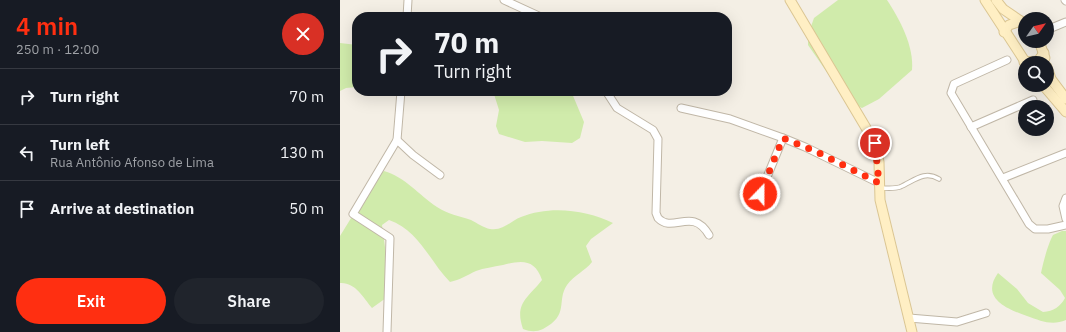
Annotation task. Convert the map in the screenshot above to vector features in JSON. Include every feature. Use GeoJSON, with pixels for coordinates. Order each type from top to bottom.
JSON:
{"type":"FeatureCollection","features":[{"type":"Feature","properties":{"kind":"main road"},"geometry":{"type":"LineString","coordinates":[[790,0],[875,143],[880,200],[912,332]]}},
{"type":"Feature","properties":{"kind":"main road"},"geometry":{"type":"LineString","coordinates":[[985,0],[1004,32],[1021,56]]}},
{"type":"Feature","properties":{"kind":"main road"},"geometry":{"type":"LineString","coordinates":[[996,0],[1003,9],[1018,20]]}},
{"type":"Feature","properties":{"kind":"main road"},"geometry":{"type":"LineString","coordinates":[[1004,32],[1009,25],[1018,24]]}},
{"type":"Feature","properties":{"kind":"main road"},"geometry":{"type":"LineString","coordinates":[[1042,48],[1045,56]]}},
{"type":"Feature","properties":{"kind":"main road"},"geometry":{"type":"LineString","coordinates":[[1054,83],[1066,99]]}},
{"type":"Feature","properties":{"kind":"main road"},"geometry":{"type":"LineString","coordinates":[[1049,92],[1066,112]]}},
{"type":"Feature","properties":{"kind":"street"},"geometry":{"type":"LineString","coordinates":[[407,12],[408,0]]}},
{"type":"Feature","properties":{"kind":"street"},"geometry":{"type":"LineString","coordinates":[[504,0],[530,12]]}},
{"type":"Feature","properties":{"kind":"street"},"geometry":{"type":"LineString","coordinates":[[1054,28],[1066,22]]}},
{"type":"Feature","properties":{"kind":"street"},"geometry":{"type":"LineString","coordinates":[[1007,60],[954,84],[951,93],[1029,224],[1035,229],[1048,229],[1066,225]]}},
{"type":"Feature","properties":{"kind":"street"},"geometry":{"type":"LineString","coordinates":[[387,332],[390,238],[353,214],[397,140],[401,96]]}},
{"type":"Feature","properties":{"kind":"street"},"geometry":{"type":"LineString","coordinates":[[609,96],[617,108],[657,134],[656,213],[658,218],[666,223],[699,222],[710,235]]}},
{"type":"Feature","properties":{"kind":"street"},"geometry":{"type":"LineString","coordinates":[[972,127],[1018,107]]}},
{"type":"Feature","properties":{"kind":"street"},"geometry":{"type":"LineString","coordinates":[[681,108],[730,119],[783,138],[817,152],[879,185]]}},
{"type":"Feature","properties":{"kind":"street"},"geometry":{"type":"LineString","coordinates":[[760,194],[783,138]]}},
{"type":"Feature","properties":{"kind":"street"},"geometry":{"type":"LineString","coordinates":[[397,140],[413,155],[440,175]]}},
{"type":"Feature","properties":{"kind":"street"},"geometry":{"type":"LineString","coordinates":[[1003,178],[1066,153]]}},
{"type":"Feature","properties":{"kind":"street"},"geometry":{"type":"LineString","coordinates":[[1066,198],[1063,206],[1066,219]]}},
{"type":"Feature","properties":{"kind":"street"},"geometry":{"type":"LineString","coordinates":[[909,318],[957,322],[986,313]]}},
{"type":"Feature","properties":{"kind":"lane"},"geometry":{"type":"LineString","coordinates":[[879,185],[895,188],[926,175],[932,175],[939,179]]}},
{"type":"Feature","properties":{"kind":"green space"},"geometry":{"type":"Polygon","coordinates":[[[838,0],[887,0],[897,16],[911,52],[912,70],[879,99],[862,108],[853,104],[831,78],[808,45],[808,35],[814,18],[838,0]]]}},
{"type":"Feature","properties":{"kind":"green space"},"geometry":{"type":"Polygon","coordinates":[[[340,43],[352,44],[352,87],[340,91],[340,43]]]}},
{"type":"Feature","properties":{"kind":"green space"},"geometry":{"type":"Polygon","coordinates":[[[495,96],[573,96],[584,122],[580,138],[572,143],[542,141],[525,142],[499,134],[496,126],[499,110],[495,96]]]}},
{"type":"Feature","properties":{"kind":"green space"},"geometry":{"type":"Polygon","coordinates":[[[384,171],[399,177],[441,209],[490,229],[499,229],[532,213],[556,210],[580,212],[613,223],[591,239],[586,246],[592,262],[567,285],[562,297],[560,313],[557,318],[543,329],[538,331],[529,331],[523,329],[520,313],[521,307],[527,297],[542,280],[536,268],[527,263],[516,262],[485,268],[450,282],[416,239],[408,231],[389,220],[382,225],[387,262],[386,298],[372,308],[362,295],[354,288],[345,283],[340,283],[340,236],[377,176],[384,171]]]}},
{"type":"Feature","properties":{"kind":"green space"},"geometry":{"type":"Polygon","coordinates":[[[1066,231],[1066,320],[1056,323],[1042,321],[1012,310],[998,301],[994,296],[992,289],[993,282],[998,273],[1017,289],[1028,303],[1043,312],[1053,310],[1061,304],[1065,298],[1060,290],[1041,273],[1044,259],[1053,235],[1066,231]]]}},
{"type":"Feature","properties":{"kind":"route"},"geometry":{"type":"LineString","coordinates":[[760,194],[783,138],[835,160],[879,183],[875,143]]}}]}
